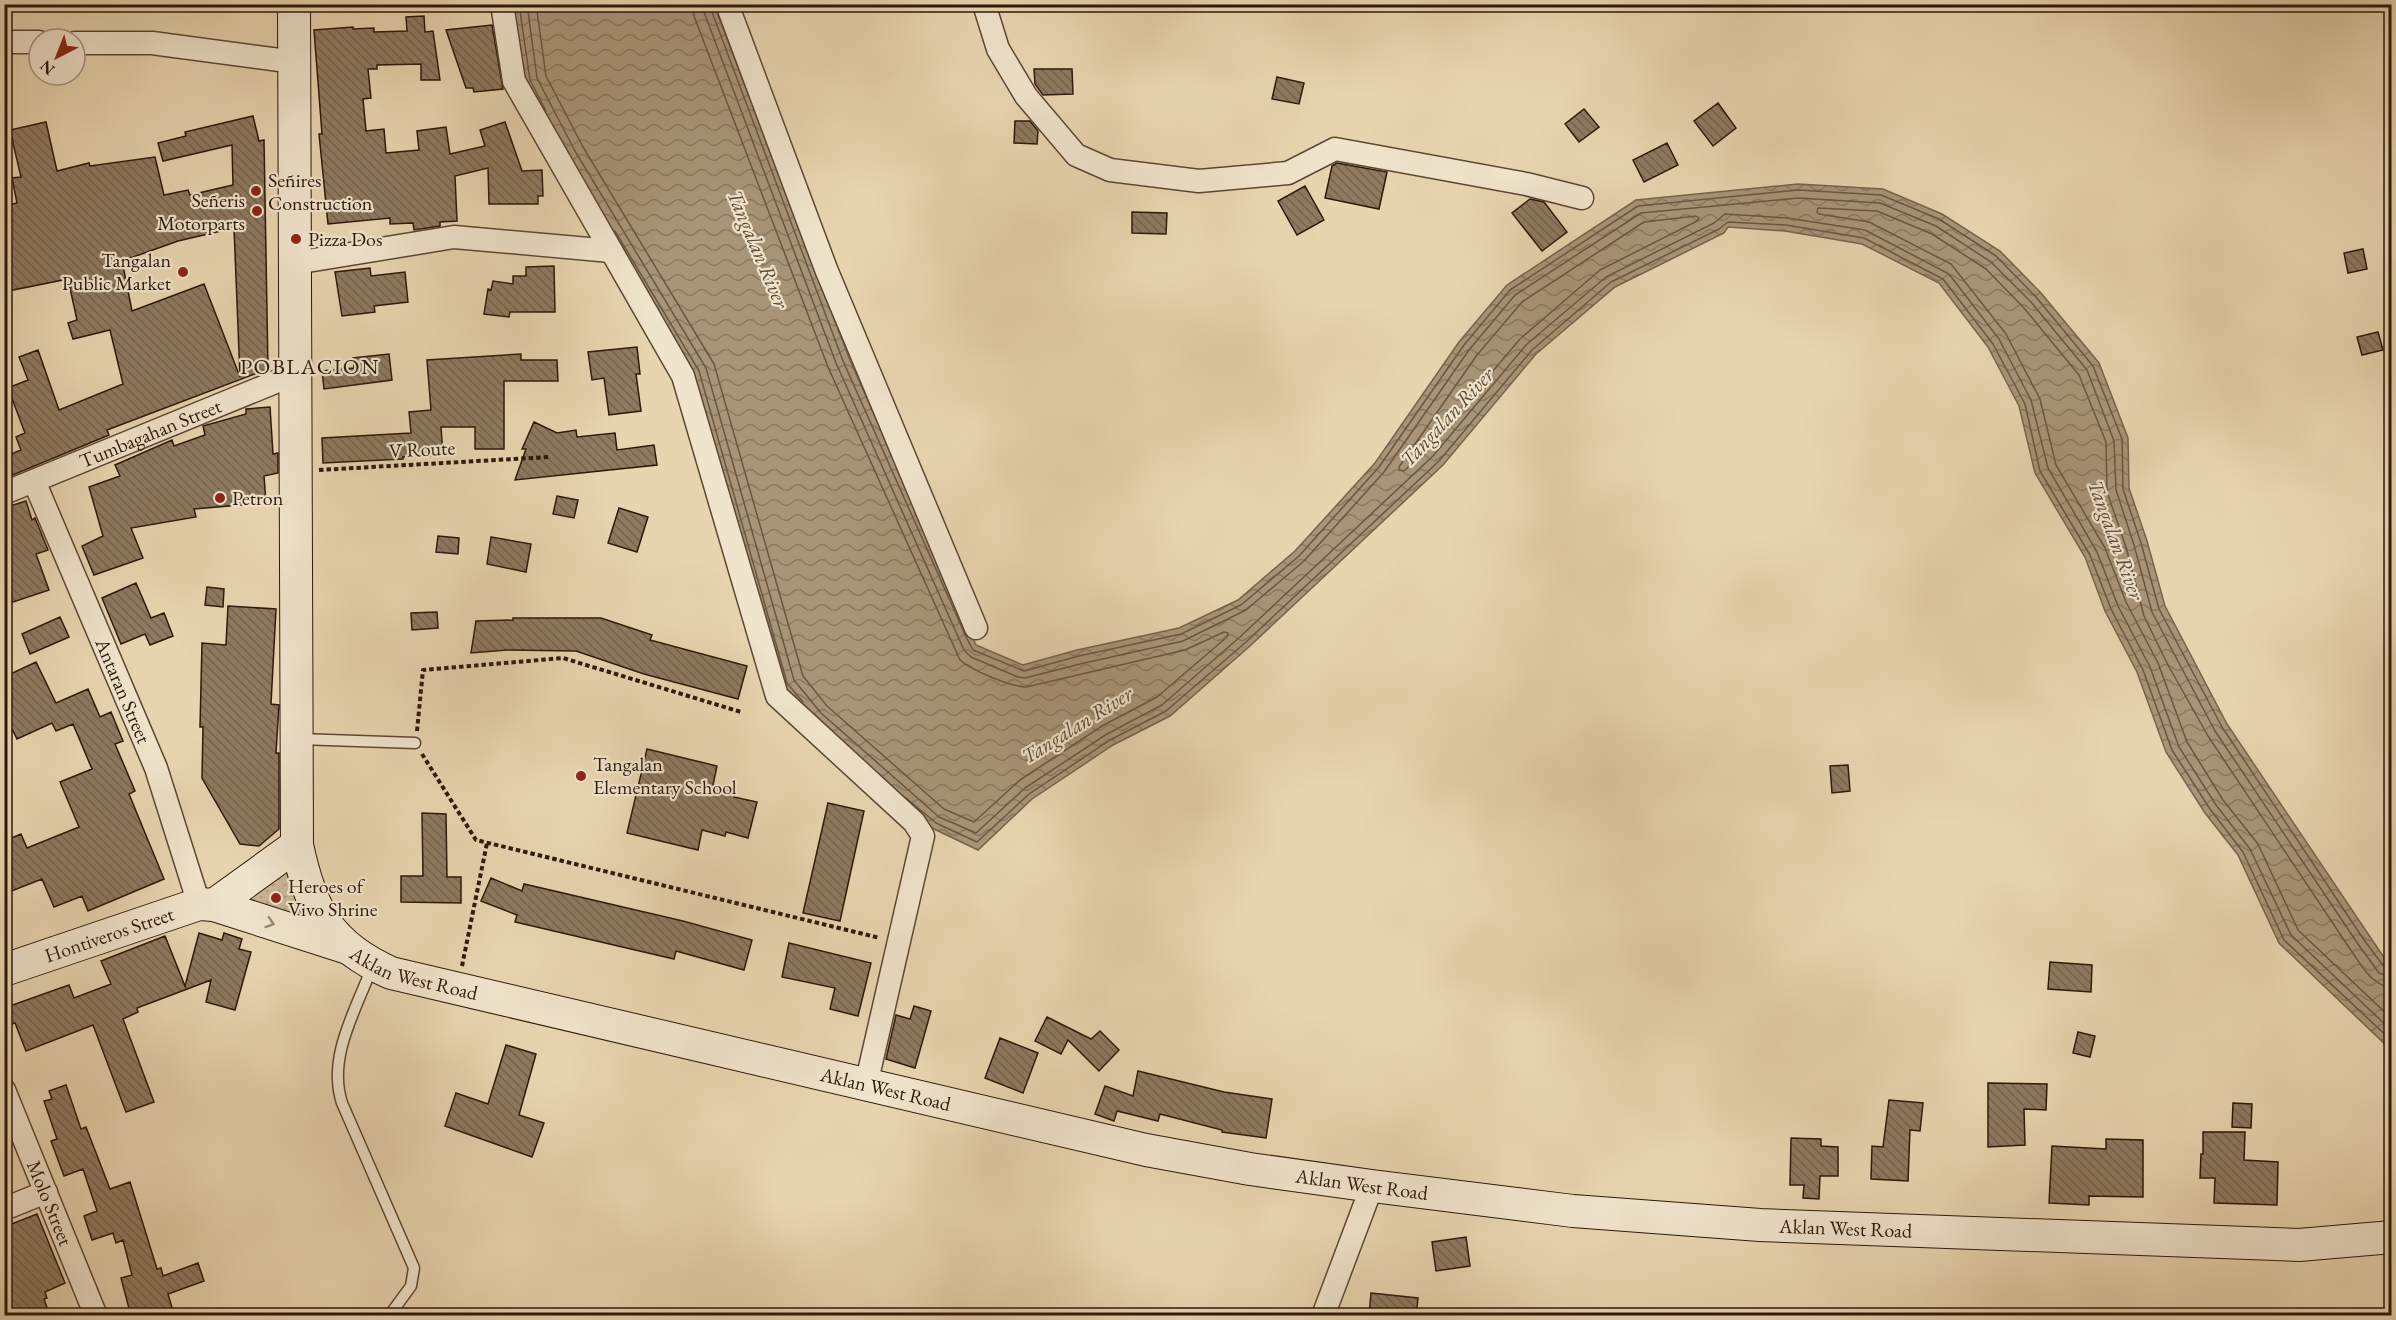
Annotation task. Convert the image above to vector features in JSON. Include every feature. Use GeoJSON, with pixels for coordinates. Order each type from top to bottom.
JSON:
{"type":"FeatureCollection","features":[{"type":"Feature","properties":{"kind":"main road","name":"Aklan West Road"},"geometry":{"type":"LineString","coordinates":[[294,4],[297,845],[303,876],[312,901],[326,924],[361,956],[392,973],[1146,1150],[1250,1169],[1372,1186],[1573,1211],[1760,1225],[2299,1245],[2391,1236]]}},
{"type":"Feature","properties":{"kind":"main road","name":"Hontiveros Street"},"geometry":{"type":"LineString","coordinates":[[4,970],[206,905],[297,845]]}},
{"type":"Feature","properties":{"kind":"main road"},"geometry":{"type":"LineString","coordinates":[[206,905],[361,956]]}},
{"type":"Feature","properties":{"kind":"street"},"geometry":{"type":"LineString","coordinates":[[502,4],[514,81],[683,376],[777,696],[914,822],[924,836],[866,1085]]}},
{"type":"Feature","properties":{"kind":"street"},"geometry":{"type":"LineString","coordinates":[[727,4],[826,269],[976,628]]}},
{"type":"Feature","properties":{"kind":"street"},"geometry":{"type":"LineString","coordinates":[[984,4],[998,49],[1026,96],[1076,155],[1110,170],[1199,181],[1244,177],[1288,172],[1335,149],[1526,184],[1582,198]]}},
{"type":"Feature","properties":{"kind":"street"},"geometry":{"type":"LineString","coordinates":[[4,42],[27,42]]}},
{"type":"Feature","properties":{"kind":"street"},"geometry":{"type":"LineString","coordinates":[[87,43],[152,43],[295,62]]}},
{"type":"Feature","properties":{"kind":"street"},"geometry":{"type":"LineString","coordinates":[[295,263],[454,237],[611,251]]}},
{"type":"Feature","properties":{"kind":"street","name":"Tumbagahan Street"},"geometry":{"type":"LineString","coordinates":[[4,493],[295,374]]}},
{"type":"Feature","properties":{"kind":"street","name":"Antaran Street"},"geometry":{"type":"LineString","coordinates":[[34,481],[156,768],[206,905]]}},
{"type":"Feature","properties":{"kind":"street","name":"Molo Street"},"geometry":{"type":"LineString","coordinates":[[4,1090],[96,1316]]}},
{"type":"Feature","properties":{"kind":"street"},"geometry":{"type":"LineString","coordinates":[[1323,1316],[1372,1186]]}},
{"type":"Feature","properties":{"kind":"street"},"geometry":{"type":"LineString","coordinates":[[4,1209],[46,1192]]}},
{"type":"Feature","properties":{"kind":"lane"},"geometry":{"type":"LineString","coordinates":[[296,739],[416,743]]}},
{"type":"Feature","properties":{"kind":"lane"},"geometry":{"type":"LineString","coordinates":[[361,956],[336,1077],[342,1103],[414,1268],[411,1286],[389,1316]]}},
{"type":"Feature","properties":{"kind":"path","name":"V Route"},"geometry":{"type":"LineString","coordinates":[[297,471],[549,457]]}},
{"type":"Feature","properties":{"kind":"path"},"geometry":{"type":"LineString","coordinates":[[741,712],[563,658],[423,670],[416,743],[476,840],[898,942]]}},
{"type":"Feature","properties":{"kind":"path"},"geometry":{"type":"LineString","coordinates":[[458,988],[487,843]]}},
{"type":"Feature","properties":{"kind":"shaded area"},"geometry":{"type":"Polygon","coordinates":[[[293,862],[314,926],[239,901],[293,862]]]}},
{"type":"Feature","properties":{"kind":"water","name":"Tangalan River"},"geometry":{"type":"Polygon","coordinates":[[[513,5],[714,5],[849,358],[976,645],[1023,665],[1077,650],[1179,628],[1238,600],[1295,551],[1375,463],[1459,342],[1507,285],[1636,200],[1798,184],[1883,189],[1942,214],[2000,251],[2041,293],[2099,363],[2128,438],[2129,488],[2165,606],[2227,724],[2391,968],[2391,1050],[2279,943],[2238,855],[2205,813],[2166,752],[2137,672],[2105,611],[2085,557],[2035,473],[2019,406],[1988,347],[1939,283],[1862,244],[1785,231],[1728,227],[1724,233],[1615,287],[1536,354],[1443,465],[1250,646],[1170,716],[1113,745],[1032,799],[978,850],[932,828],[811,722],[782,687],[693,373],[524,82],[513,5]]]}},
{"type":"Feature","properties":{"kind":"building"},"geometry":{"type":"Polygon","coordinates":[[[424,16],[425,32],[433,31],[440,80],[421,80],[421,64],[377,65],[377,69],[368,69],[371,98],[363,99],[366,131],[384,129],[386,153],[419,150],[417,131],[446,127],[450,154],[485,146],[480,130],[505,122],[522,171],[542,170],[543,196],[538,196],[538,204],[489,204],[488,168],[455,176],[457,221],[440,222],[440,226],[414,230],[413,223],[390,224],[390,218],[328,224],[319,134],[322,134],[314,30],[353,27],[353,29],[374,28],[374,32],[407,31],[406,17],[424,16]]]}},
{"type":"Feature","properties":{"kind":"building"},"geometry":{"type":"Polygon","coordinates":[[[492,25],[503,89],[474,92],[473,88],[466,88],[446,30],[492,25]]]}},
{"type":"Feature","properties":{"kind":"building"},"geometry":{"type":"Polygon","coordinates":[[[1034,69],[1072,69],[1073,94],[1043,95],[1035,84],[1034,69]]]}},
{"type":"Feature","properties":{"kind":"building"},"geometry":{"type":"Polygon","coordinates":[[[1277,77],[1304,83],[1299,104],[1272,99],[1277,77]]]}},
{"type":"Feature","properties":{"kind":"building"},"geometry":{"type":"Polygon","coordinates":[[[1718,103],[1736,128],[1713,146],[1694,121],[1718,103]]]}},
{"type":"Feature","properties":{"kind":"building"},"geometry":{"type":"Polygon","coordinates":[[[1584,109],[1599,127],[1579,142],[1565,124],[1584,109]]]}},
{"type":"Feature","properties":{"kind":"building","name":"Tangalan Public Market"},"geometry":{"type":"Polygon","coordinates":[[[253,116],[259,141],[264,140],[268,369],[107,430],[109,435],[8,477],[4,468],[4,457],[21,450],[16,437],[25,433],[8,388],[28,380],[19,357],[38,350],[59,410],[123,384],[110,330],[73,339],[68,323],[77,320],[68,279],[8,291],[7,286],[4,286],[4,206],[17,203],[12,178],[21,177],[10,130],[46,122],[57,171],[89,163],[90,166],[155,157],[164,195],[188,190],[190,195],[233,185],[232,145],[163,161],[158,143],[186,136],[185,132],[253,116]],[[234,228],[178,241],[122,261],[132,311],[204,284],[240,377],[234,228]]]}},
{"type":"Feature","properties":{"kind":"building"},"geometry":{"type":"Polygon","coordinates":[[[1015,121],[1030,121],[1038,131],[1037,144],[1014,143],[1015,121]]]}},
{"type":"Feature","properties":{"kind":"building"},"geometry":{"type":"Polygon","coordinates":[[[1667,143],[1678,165],[1644,182],[1633,160],[1667,143]]]}},
{"type":"Feature","properties":{"kind":"building"},"geometry":{"type":"Polygon","coordinates":[[[1337,163],[1387,172],[1379,209],[1325,198],[1332,166],[1337,163]]]}},
{"type":"Feature","properties":{"kind":"building"},"geometry":{"type":"Polygon","coordinates":[[[1305,186],[1324,220],[1297,235],[1278,201],[1305,186]]]}},
{"type":"Feature","properties":{"kind":"building"},"geometry":{"type":"Polygon","coordinates":[[[1530,199],[1544,202],[1567,232],[1542,251],[1512,213],[1530,199]]]}},
{"type":"Feature","properties":{"kind":"building"},"geometry":{"type":"Polygon","coordinates":[[[1132,212],[1167,213],[1166,234],[1132,233],[1132,212]]]}},
{"type":"Feature","properties":{"kind":"building"},"geometry":{"type":"Polygon","coordinates":[[[2363,249],[2367,269],[2348,273],[2344,253],[2363,249]]]}},
{"type":"Feature","properties":{"kind":"building"},"geometry":{"type":"Polygon","coordinates":[[[554,266],[555,312],[510,312],[509,317],[484,314],[488,289],[491,290],[493,281],[513,284],[513,276],[526,276],[526,267],[554,266]]]}},
{"type":"Feature","properties":{"kind":"building"},"geometry":{"type":"Polygon","coordinates":[[[370,268],[371,276],[405,272],[408,302],[374,306],[375,312],[342,316],[335,272],[370,268]]]}},
{"type":"Feature","properties":{"kind":"building"},"geometry":{"type":"Polygon","coordinates":[[[2378,332],[2383,350],[2362,355],[2357,337],[2378,332]]]}},
{"type":"Feature","properties":{"kind":"building"},"geometry":{"type":"Polygon","coordinates":[[[637,347],[640,374],[636,374],[641,411],[609,415],[604,378],[592,380],[588,352],[637,347]]]}},
{"type":"Feature","properties":{"kind":"building"},"geometry":{"type":"Polygon","coordinates":[[[389,354],[392,380],[324,389],[322,371],[354,368],[353,358],[389,354]]]}},
{"type":"Feature","properties":{"kind":"building"},"geometry":{"type":"Polygon","coordinates":[[[521,354],[521,360],[557,360],[558,381],[504,381],[504,449],[475,449],[475,427],[441,427],[443,455],[323,463],[322,438],[411,433],[409,412],[431,410],[427,360],[521,354]]]}},
{"type":"Feature","properties":{"kind":"building"},"geometry":{"type":"Polygon","coordinates":[[[270,407],[273,454],[278,453],[278,473],[264,476],[266,503],[194,509],[196,517],[131,528],[143,558],[94,575],[82,546],[103,536],[89,487],[120,476],[115,465],[172,440],[174,446],[205,435],[203,426],[246,414],[246,409],[270,407]]]}},
{"type":"Feature","properties":{"kind":"building"},"geometry":{"type":"Polygon","coordinates":[[[534,422],[557,433],[576,430],[577,437],[615,433],[617,450],[654,445],[657,465],[515,480],[526,449],[522,449],[534,422]]]}},
{"type":"Feature","properties":{"kind":"building"},"geometry":{"type":"Polygon","coordinates":[[[557,496],[578,500],[574,518],[553,514],[557,496]]]}},
{"type":"Feature","properties":{"kind":"building"},"geometry":{"type":"Polygon","coordinates":[[[26,501],[32,520],[35,518],[48,550],[36,554],[49,590],[4,605],[4,508],[26,501]]]}},
{"type":"Feature","properties":{"kind":"building"},"geometry":{"type":"Polygon","coordinates":[[[619,508],[648,517],[637,552],[608,543],[619,508]]]}},
{"type":"Feature","properties":{"kind":"building"},"geometry":{"type":"Polygon","coordinates":[[[438,536],[459,538],[458,554],[436,552],[438,536]]]}},
{"type":"Feature","properties":{"kind":"building"},"geometry":{"type":"Polygon","coordinates":[[[491,537],[531,544],[526,572],[487,564],[491,537]]]}},
{"type":"Feature","properties":{"kind":"building"},"geometry":{"type":"Polygon","coordinates":[[[136,583],[151,618],[164,613],[173,636],[150,645],[145,634],[121,644],[102,598],[136,583]]]}},
{"type":"Feature","properties":{"kind":"building"},"geometry":{"type":"Polygon","coordinates":[[[207,587],[224,589],[223,607],[205,605],[207,587]]]}},
{"type":"Feature","properties":{"kind":"building"},"geometry":{"type":"Polygon","coordinates":[[[228,606],[276,609],[271,704],[279,705],[276,753],[279,753],[279,829],[259,846],[240,844],[202,778],[203,727],[200,727],[202,643],[226,645],[228,606]]]}},
{"type":"Feature","properties":{"kind":"building"},"geometry":{"type":"Polygon","coordinates":[[[437,612],[438,628],[412,630],[411,613],[437,612]]]}},
{"type":"Feature","properties":{"kind":"building"},"geometry":{"type":"Polygon","coordinates":[[[60,617],[69,637],[30,654],[22,634],[60,617]]]}},
{"type":"Feature","properties":{"kind":"building"},"geometry":{"type":"Polygon","coordinates":[[[513,618],[601,618],[652,635],[650,640],[747,666],[738,699],[644,674],[576,651],[507,650],[471,653],[476,621],[513,620],[513,618]]]}},
{"type":"Feature","properties":{"kind":"building"},"geometry":{"type":"Polygon","coordinates":[[[36,662],[56,703],[88,689],[100,717],[111,712],[123,741],[115,744],[135,791],[129,794],[164,879],[88,911],[82,896],[54,907],[42,879],[4,894],[4,841],[21,834],[27,848],[79,827],[60,782],[92,769],[73,724],[56,731],[52,723],[17,739],[4,712],[4,677],[36,662]]]}},
{"type":"Feature","properties":{"kind":"building"},"geometry":{"type":"Polygon","coordinates":[[[647,749],[717,766],[713,785],[736,791],[734,797],[757,802],[748,838],[726,832],[725,836],[702,830],[698,850],[627,833],[647,749]]]}},
{"type":"Feature","properties":{"kind":"building"},"geometry":{"type":"Polygon","coordinates":[[[1848,765],[1850,791],[1832,793],[1830,766],[1848,765]]]}},
{"type":"Feature","properties":{"kind":"building"},"geometry":{"type":"Polygon","coordinates":[[[828,803],[864,811],[840,921],[803,913],[828,803]]]}},
{"type":"Feature","properties":{"kind":"building"},"geometry":{"type":"Polygon","coordinates":[[[422,813],[446,814],[447,877],[461,877],[461,903],[401,902],[401,876],[423,876],[422,813]]]}},
{"type":"Feature","properties":{"kind":"building"},"geometry":{"type":"Polygon","coordinates":[[[491,878],[522,891],[524,884],[683,921],[752,940],[744,970],[676,951],[674,959],[515,922],[517,915],[481,901],[491,878]]]}},
{"type":"Feature","properties":{"kind":"building"},"geometry":{"type":"Polygon","coordinates":[[[199,933],[222,940],[224,933],[242,939],[239,949],[251,952],[235,1010],[206,1002],[211,980],[137,1008],[138,1012],[123,1019],[154,1102],[126,1112],[93,1025],[26,1051],[15,1023],[4,1027],[4,1008],[69,985],[74,998],[111,984],[101,961],[165,936],[185,986],[199,933]]]}},
{"type":"Feature","properties":{"kind":"building"},"geometry":{"type":"Polygon","coordinates":[[[789,943],[871,963],[858,1016],[830,1009],[835,988],[782,977],[789,943]]]}},
{"type":"Feature","properties":{"kind":"building"},"geometry":{"type":"Polygon","coordinates":[[[2050,962],[2092,965],[2091,992],[2048,989],[2050,962]]]}},
{"type":"Feature","properties":{"kind":"building"},"geometry":{"type":"Polygon","coordinates":[[[914,1006],[931,1011],[915,1068],[886,1059],[896,1015],[910,1019],[914,1006]]]}},
{"type":"Feature","properties":{"kind":"building"},"geometry":{"type":"Polygon","coordinates":[[[1047,1017],[1091,1039],[1100,1031],[1119,1050],[1099,1071],[1068,1040],[1061,1054],[1035,1041],[1047,1017]]]}},
{"type":"Feature","properties":{"kind":"building"},"geometry":{"type":"Polygon","coordinates":[[[2078,1032],[2095,1036],[2090,1057],[2073,1053],[2078,1032]]]}},
{"type":"Feature","properties":{"kind":"building"},"geometry":{"type":"Polygon","coordinates":[[[1000,1038],[1038,1053],[1023,1093],[985,1078],[1000,1038]]]}},
{"type":"Feature","properties":{"kind":"building"},"geometry":{"type":"Polygon","coordinates":[[[506,1045],[536,1054],[519,1115],[544,1123],[532,1157],[445,1126],[456,1093],[488,1104],[506,1045]]]}},
{"type":"Feature","properties":{"kind":"building"},"geometry":{"type":"Polygon","coordinates":[[[1138,1071],[1224,1092],[1272,1099],[1266,1138],[1222,1132],[1222,1130],[1160,1114],[1158,1121],[1117,1111],[1114,1121],[1095,1114],[1105,1086],[1133,1096],[1138,1071]]]}},
{"type":"Feature","properties":{"kind":"building"},"geometry":{"type":"Polygon","coordinates":[[[1988,1083],[2047,1084],[2046,1110],[2024,1109],[2025,1145],[1988,1147],[1988,1083]]]}},
{"type":"Feature","properties":{"kind":"building"},"geometry":{"type":"Polygon","coordinates":[[[66,1085],[81,1129],[86,1127],[110,1189],[130,1182],[157,1269],[161,1268],[163,1276],[198,1263],[204,1281],[168,1294],[173,1311],[157,1316],[131,1316],[121,1278],[132,1275],[123,1240],[116,1243],[113,1233],[92,1240],[84,1216],[97,1211],[83,1169],[64,1176],[51,1141],[57,1139],[44,1101],[52,1099],[49,1091],[66,1085]]]}},
{"type":"Feature","properties":{"kind":"building"},"geometry":{"type":"Polygon","coordinates":[[[1889,1100],[1923,1103],[1920,1131],[1910,1130],[1908,1181],[1871,1179],[1872,1146],[1883,1147],[1889,1100]]]}},
{"type":"Feature","properties":{"kind":"building"},"geometry":{"type":"Polygon","coordinates":[[[2233,1103],[2252,1104],[2251,1128],[2232,1127],[2233,1103]]]}},
{"type":"Feature","properties":{"kind":"building"},"geometry":{"type":"Polygon","coordinates":[[[2203,1132],[2245,1132],[2244,1160],[2278,1162],[2277,1205],[2214,1203],[2215,1178],[2200,1178],[2203,1132]]]}},
{"type":"Feature","properties":{"kind":"building"},"geometry":{"type":"Polygon","coordinates":[[[1791,1138],[1821,1139],[1821,1146],[1838,1147],[1838,1176],[1820,1176],[1819,1199],[1803,1198],[1804,1185],[1790,1185],[1791,1138]]]}},
{"type":"Feature","properties":{"kind":"building"},"geometry":{"type":"Polygon","coordinates":[[[2106,1139],[2143,1140],[2143,1197],[2089,1196],[2089,1205],[2049,1203],[2052,1146],[2106,1149],[2106,1139]]]}},
{"type":"Feature","properties":{"kind":"building"},"geometry":{"type":"Polygon","coordinates":[[[37,1214],[65,1283],[45,1292],[47,1298],[44,1299],[50,1316],[4,1316],[4,1227],[37,1214]]]}},
{"type":"Feature","properties":{"kind":"building"},"geometry":{"type":"Polygon","coordinates":[[[1466,1237],[1470,1266],[1436,1271],[1432,1242],[1466,1237]]]}},
{"type":"Feature","properties":{"kind":"building"},"geometry":{"type":"Polygon","coordinates":[[[1371,1293],[1418,1298],[1416,1316],[1369,1316],[1371,1293]]]}},
{"type":"Feature","properties":{"kind":"place","name":"Señires Construction"},"geometry":{"type":"Point","coordinates":[256,191]}},
{"type":"Feature","properties":{"kind":"place","name":"Señeris Motorparts"},"geometry":{"type":"Point","coordinates":[257,211]}},
{"type":"Feature","properties":{"kind":"place","name":"Pizza Dos"},"geometry":{"type":"Point","coordinates":[296,239]}},
{"type":"Feature","properties":{"kind":"place","name":"Tangalan Public Market"},"geometry":{"type":"Point","coordinates":[183,272]}},
{"type":"Feature","properties":{"kind":"place","name":"Petron"},"geometry":{"type":"Point","coordinates":[220,498]}},
{"type":"Feature","properties":{"kind":"place","name":"Tangalan Elementary School"},"geometry":{"type":"Point","coordinates":[581,776]}},
{"type":"Feature","properties":{"kind":"place","name":"Heroes of Vivo Shrine"},"geometry":{"type":"Point","coordinates":[276,898]}},
{"type":"Feature","properties":{"kind":"district","name":"POBLACION"},"geometry":{"type":"Point","coordinates":[310,366]}}]}
